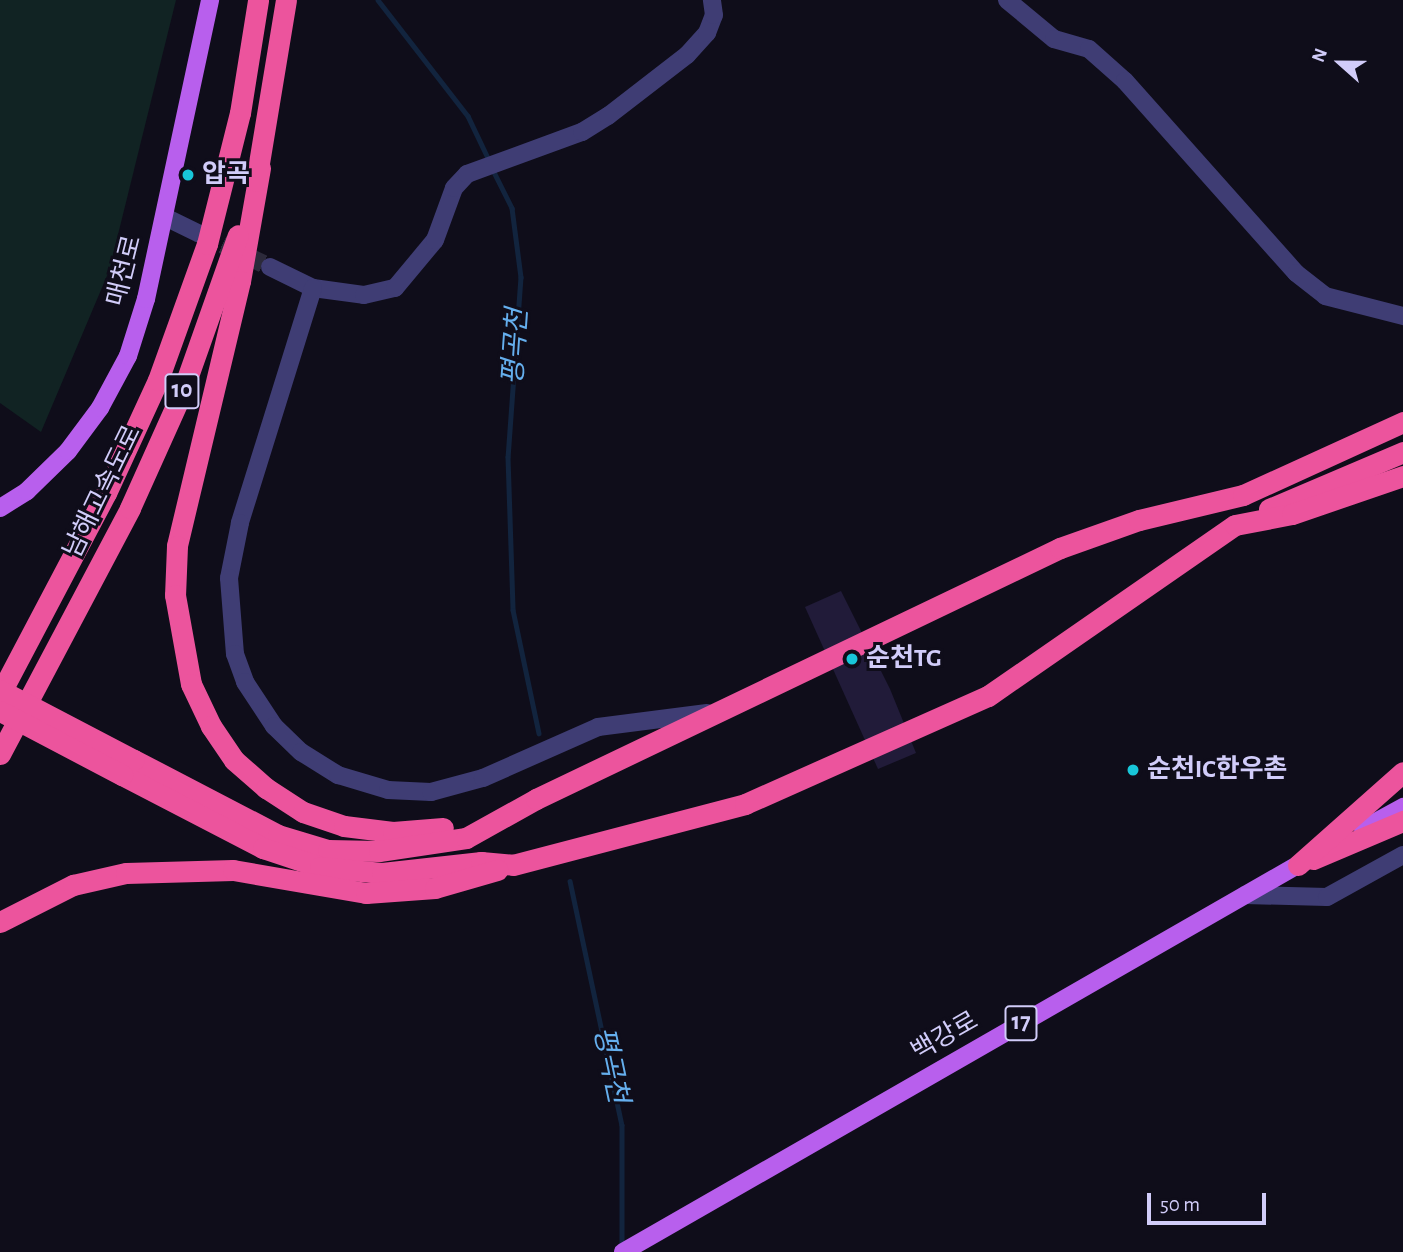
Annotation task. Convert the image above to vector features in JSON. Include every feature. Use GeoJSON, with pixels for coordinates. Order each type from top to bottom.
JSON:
{"type":"FeatureCollection","features":[{"type":"Feature","properties":{"kind":"highway","name":"남해고속도로"},"geometry":{"type":"LineString","coordinates":[[0,692],[106,493],[158,380],[207,244],[240,113],[258,0]]}},
{"type":"Feature","properties":{"kind":"highway","name":"남해고속도로"},"geometry":{"type":"LineString","coordinates":[[0,754],[130,508],[183,390],[261,168],[286,0]]}},
{"type":"Feature","properties":{"kind":"highway"},"geometry":{"type":"LineString","coordinates":[[261,168],[240,281],[177,546],[175,595],[191,684],[211,726],[234,760],[266,788],[303,811],[344,826],[393,832],[498,821]]}},
{"type":"Feature","properties":{"kind":"highway"},"geometry":{"type":"LineString","coordinates":[[0,711],[278,835],[328,850],[379,851],[466,838],[717,712],[1060,548],[1139,520],[1243,495],[1403,422]]}},
{"type":"Feature","properties":{"kind":"highway"},"geometry":{"type":"LineString","coordinates":[[0,922],[73,886],[126,873],[233,870],[366,893],[435,888],[746,804],[988,696],[1235,525],[1403,452]]}},
{"type":"Feature","properties":{"kind":"highway"},"geometry":{"type":"LineString","coordinates":[[1235,525],[1292,514],[1403,476]]}},
{"type":"Feature","properties":{"kind":"highway"},"geometry":{"type":"LineString","coordinates":[[0,692],[263,848],[320,867],[382,873],[481,862],[513,865]]}},
{"type":"Feature","properties":{"kind":"highway"},"geometry":{"type":"LineString","coordinates":[[1298,865],[1403,772]]}},
{"type":"Feature","properties":{"kind":"highway"},"geometry":{"type":"LineString","coordinates":[[1298,865],[1403,821]]}},
{"type":"Feature","properties":{"kind":"main road","name":"매천로"},"geometry":{"type":"LineString","coordinates":[[0,508],[27,491],[68,451],[100,408],[128,356],[165,217],[210,0]]}},
{"type":"Feature","properties":{"kind":"main road","name":"백강로"},"geometry":{"type":"LineString","coordinates":[[623,1252],[1403,807]]}},
{"type":"Feature","properties":{"kind":"street"},"geometry":{"type":"LineString","coordinates":[[270,267],[313,288],[364,295],[395,288],[435,240],[454,188],[467,174],[582,132],[687,55],[706,33],[714,15],[712,0]]}},
{"type":"Feature","properties":{"kind":"street"},"geometry":{"type":"LineString","coordinates":[[1007,0],[1054,39],[1088,49],[1125,81],[1296,273],[1325,296],[1403,316]]}},
{"type":"Feature","properties":{"kind":"street"},"geometry":{"type":"LineString","coordinates":[[165,217],[198,233]]}},
{"type":"Feature","properties":{"kind":"street"},"geometry":{"type":"LineString","coordinates":[[313,288],[240,523],[229,578],[235,654],[245,682],[274,726],[301,752],[338,775],[408,792],[446,790],[483,778],[598,727],[717,712]]}},
{"type":"Feature","properties":{"kind":"street"},"geometry":{"type":"LineString","coordinates":[[1245,895],[1327,897],[1403,855]]}},
{"type":"Feature","properties":{"kind":"shaded area"},"geometry":{"type":"Polygon","coordinates":[[[0,0],[176,0],[109,271],[41,432],[0,403],[0,0]]]}},
{"type":"Feature","properties":{"kind":"building","name":"순천TG"},"geometry":{"type":"Polygon","coordinates":[[[841,591],[890,689],[916,753],[878,769],[805,607],[841,591]]]}},
{"type":"Feature","properties":{"kind":"waterway","name":"평곡천"},"geometry":{"type":"LineString","coordinates":[[378,0],[468,116],[489,160]]}},
{"type":"Feature","properties":{"kind":"waterway","name":"평곡천"},"geometry":{"type":"LineString","coordinates":[[492,168],[512,208],[521,277],[508,457],[513,610],[539,733]]}},
{"type":"Feature","properties":{"kind":"waterway","name":"평곡천"},"geometry":{"type":"LineString","coordinates":[[570,881],[622,1125],[622,1246]]}},
{"type":"Feature","properties":{"kind":"tunnel"},"geometry":{"type":"LineString","coordinates":[[198,233],[270,267]]}},
{"type":"Feature","properties":{"kind":"place","name":"압곡"},"geometry":{"type":"Point","coordinates":[188,175]}},
{"type":"Feature","properties":{"kind":"place","name":"순천TG"},"geometry":{"type":"Point","coordinates":[852,659]}},
{"type":"Feature","properties":{"kind":"place","name":"순천IC한우촌"},"geometry":{"type":"Point","coordinates":[1133,770]}}]}
